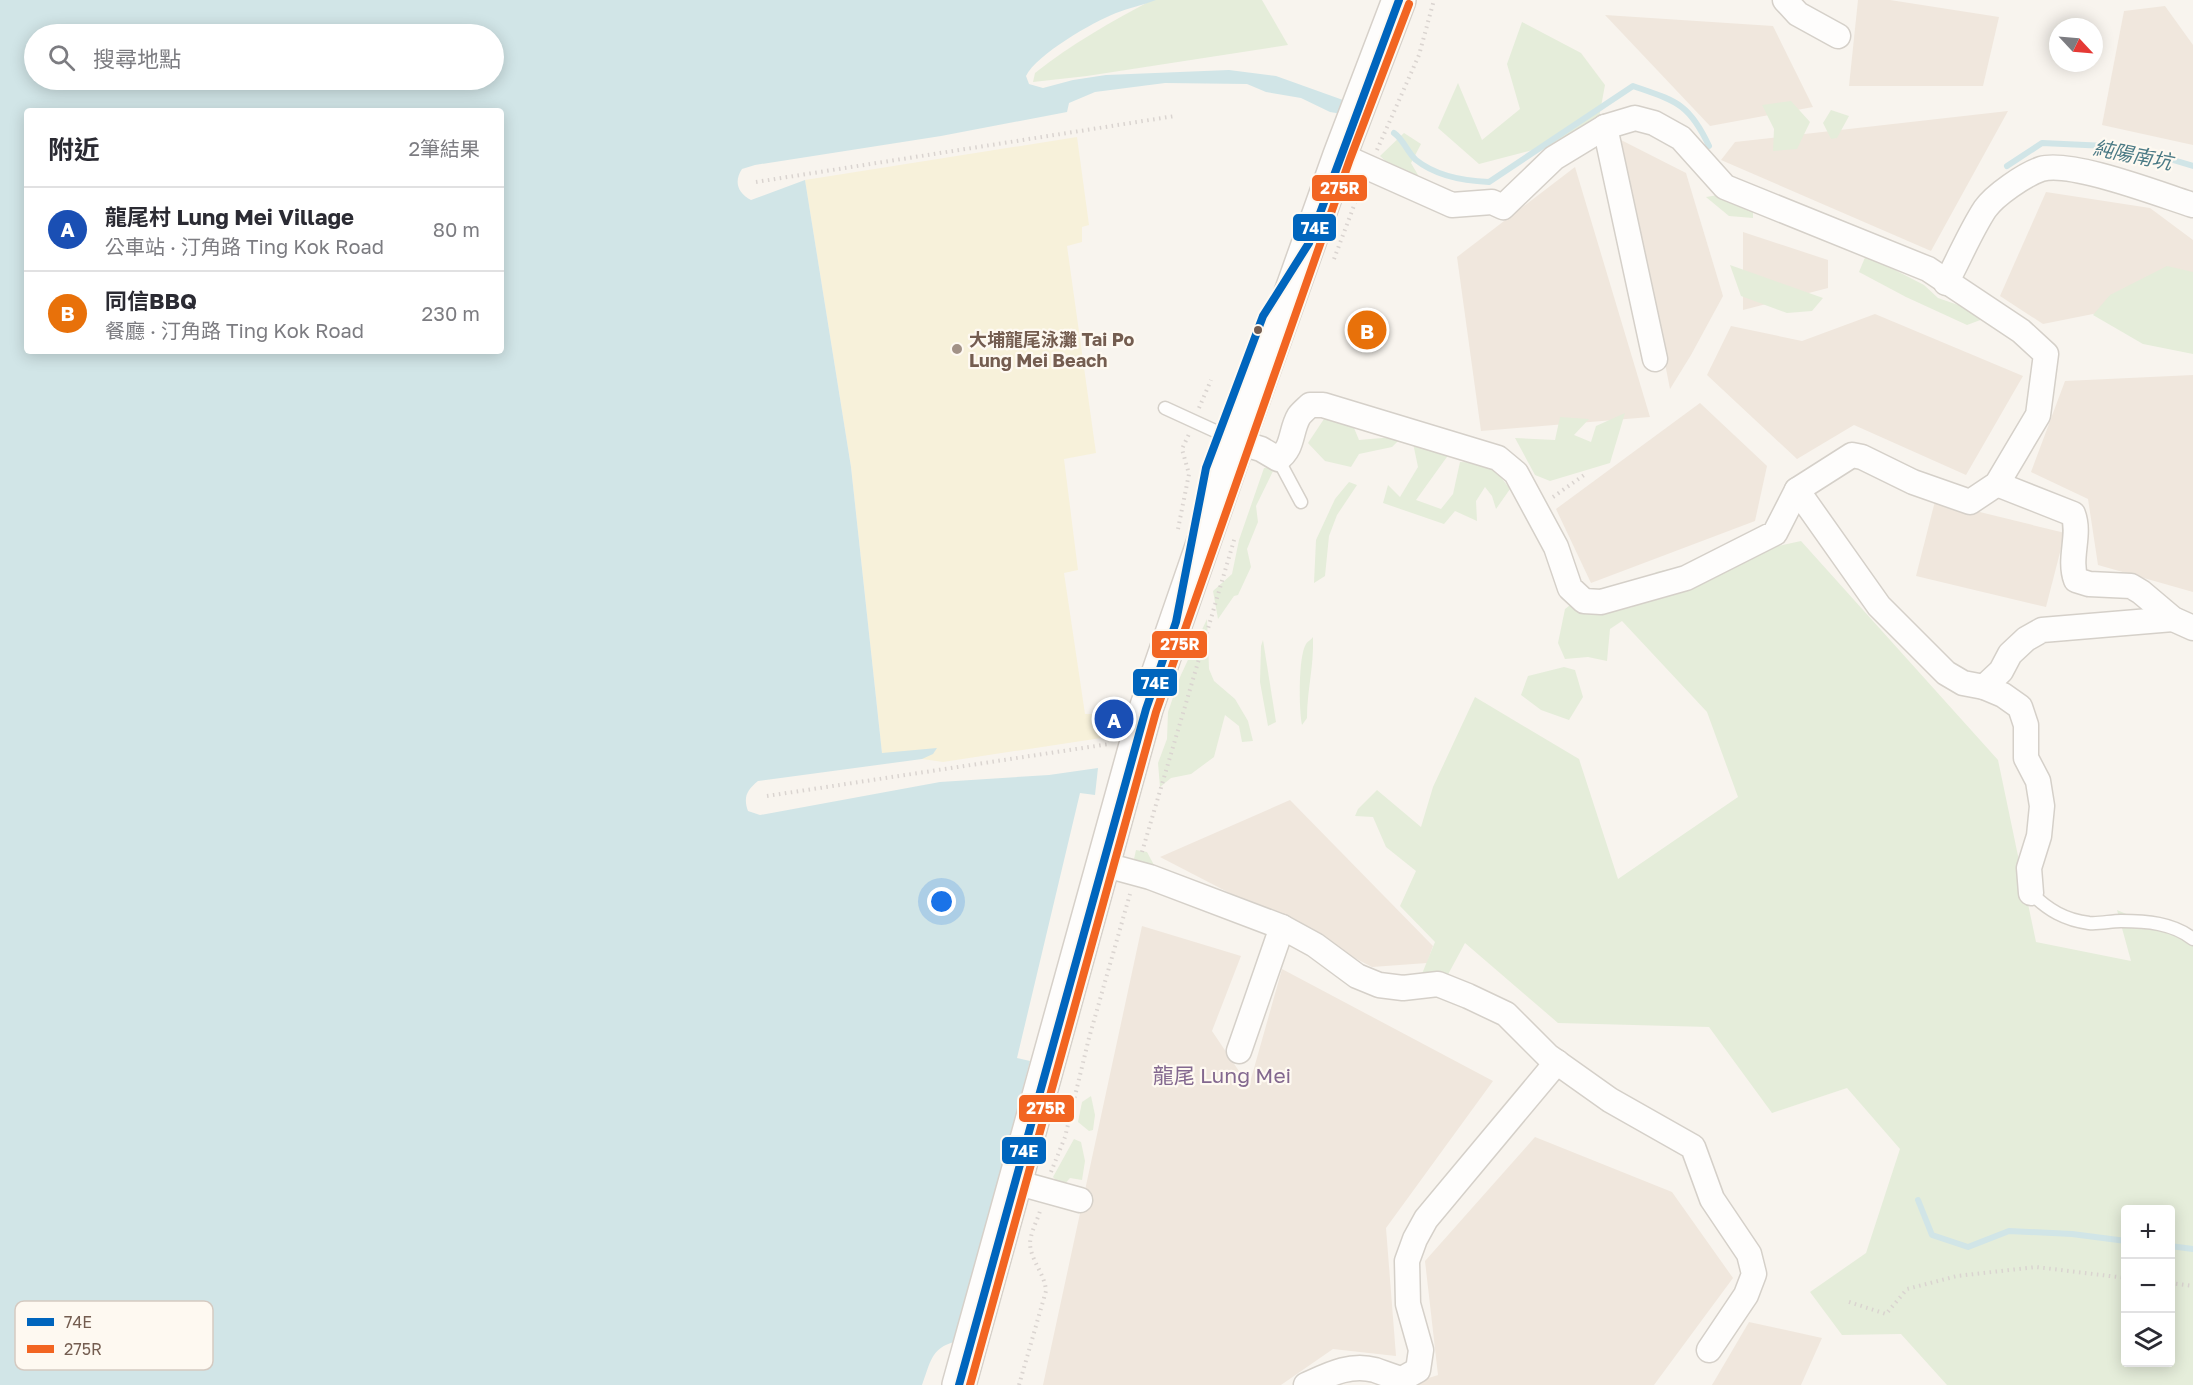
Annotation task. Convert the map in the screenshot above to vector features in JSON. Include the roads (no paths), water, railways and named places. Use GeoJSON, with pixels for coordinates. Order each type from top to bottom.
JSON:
{"type":"FeatureCollection","features":[{"type":"Feature","properties":{"kind":"main road"},"geometry":{"type":"LineString","coordinates":[[959,1385],[1146,709],[1176,622],[1206,468],[1228,438],[1309,243],[1354,161],[1399,0]]}},
{"type":"Feature","properties":{"kind":"street"},"geometry":{"type":"LineString","coordinates":[[1785,0],[1798,14],[1838,36]]}},
{"type":"Feature","properties":{"kind":"street"},"geometry":{"type":"LineString","coordinates":[[1228,438],[1261,449],[1278,459],[1290,446],[1300,415],[1310,405],[1323,405],[1498,458],[1516,473],[1536,509],[1556,547],[1570,588],[1584,601],[1601,602],[1686,578],[1775,533],[1797,490],[1851,455],[1862,457],[1913,482],[1970,502],[1997,484],[2038,415],[2046,354],[2021,331],[1928,269],[1725,187],[1682,138],[1654,123],[1635,118],[1605,127],[1554,158],[1503,207],[1492,202],[1452,205],[1354,161]]}},
{"type":"Feature","properties":{"kind":"street"},"geometry":{"type":"LineString","coordinates":[[1605,127],[1655,359]]}},
{"type":"Feature","properties":{"kind":"street"},"geometry":{"type":"LineString","coordinates":[[1946,283],[1986,207],[2010,186],[2042,169],[2064,168],[2111,179],[2193,205]]}},
{"type":"Feature","properties":{"kind":"street"},"geometry":{"type":"LineString","coordinates":[[1997,484],[2073,513],[2076,523],[2073,570],[2076,580],[2089,584],[2130,586],[2183,623]]}},
{"type":"Feature","properties":{"kind":"street"},"geometry":{"type":"LineString","coordinates":[[1797,490],[1879,606],[1946,673],[1963,683],[1984,687],[2003,695],[2020,707],[2026,725],[2025,758],[2038,781],[2042,806],[2039,836],[2029,868],[2031,893]]}},
{"type":"Feature","properties":{"kind":"street"},"geometry":{"type":"LineString","coordinates":[[1984,687],[2001,671],[2010,654],[2026,639],[2042,630],[2183,623]]}},
{"type":"Feature","properties":{"kind":"street"},"geometry":{"type":"LineString","coordinates":[[1102,864],[1150,877],[1282,927],[1315,945],[1357,976],[1379,985],[1403,988],[1438,984],[1506,1014],[1557,1062],[1610,1100],[1693,1147],[1712,1199],[1749,1254],[1754,1274],[1746,1296],[1708,1350]]}},
{"type":"Feature","properties":{"kind":"street"},"geometry":{"type":"LineString","coordinates":[[1239,1051],[1282,927]]}},
{"type":"Feature","properties":{"kind":"street"},"geometry":{"type":"LineString","coordinates":[[1306,1385],[1348,1368],[1373,1370],[1402,1379],[1418,1370],[1421,1350],[1408,1304],[1407,1261],[1415,1239],[1426,1219],[1444,1196],[1557,1062]]}},
{"type":"Feature","properties":{"kind":"street"},"geometry":{"type":"LineString","coordinates":[[1015,1182],[1080,1200]]}},
{"type":"Feature","properties":{"kind":"lane"},"geometry":{"type":"LineString","coordinates":[[1165,408],[1228,438]]}},
{"type":"Feature","properties":{"kind":"lane"},"geometry":{"type":"LineString","coordinates":[[1278,459],[1301,502]]}},
{"type":"Feature","properties":{"kind":"lane"},"geometry":{"type":"LineString","coordinates":[[2031,893],[2046,908],[2064,917],[2090,923],[2121,921],[2161,923],[2193,939]]}},
{"type":"Feature","properties":{"kind":"waterway"},"geometry":{"type":"LineString","coordinates":[[1394,133],[1416,160],[1432,170],[1460,179],[1489,182],[1633,86],[1671,100],[1688,112],[1709,146]]}},
{"type":"Feature","properties":{"kind":"waterway","name":"純陽南坑"},"geometry":{"type":"LineString","coordinates":[[2007,166],[2042,143],[2107,146],[2163,157],[2193,166]]}},
{"type":"Feature","properties":{"kind":"waterway"},"geometry":{"type":"LineString","coordinates":[[1918,1200],[1932,1235],[1968,1247],[2009,1231],[2072,1234],[2121,1240]]}},
{"type":"Feature","properties":{"kind":"waterway"},"geometry":{"type":"LineString","coordinates":[[2175,1247],[2193,1249]]}},
{"type":"Feature","properties":{"kind":"place","name":"同信BBQ"},"geometry":{"type":"Point","coordinates":[1367,330]}},
{"type":"Feature","properties":{"kind":"place","name":"大埔龍尾泳灘 Tai Po Lung Mei Beach"},"geometry":{"type":"Point","coordinates":[957,349]}},
{"type":"Feature","properties":{"kind":"place","name":"龍尾村 Lung Mei Village"},"geometry":{"type":"Point","coordinates":[1114,719]}},
{"type":"Feature","properties":{"kind":"district","name":"龍尾 Lung Mei"},"geometry":{"type":"Point","coordinates":[1222,1075]}}]}
